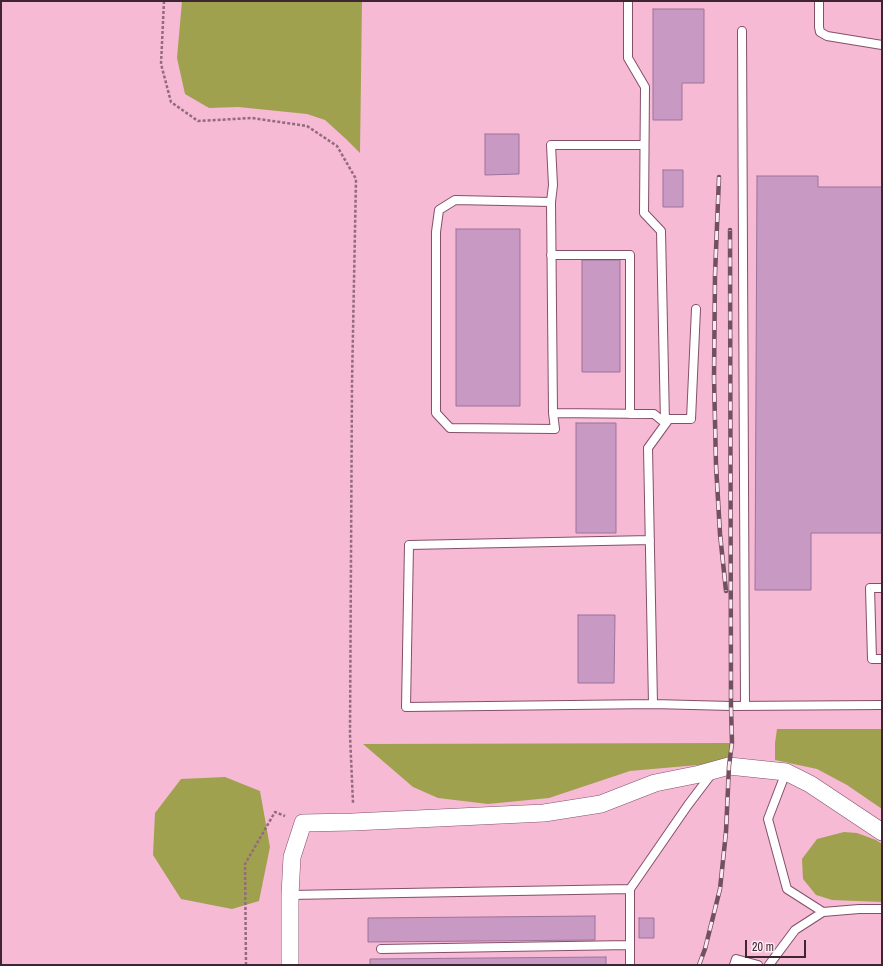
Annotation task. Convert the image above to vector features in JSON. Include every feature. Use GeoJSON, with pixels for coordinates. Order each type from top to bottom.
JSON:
{"type":"FeatureCollection","features":[{"type":"Feature","properties":{"kind":"street"},"geometry":{"type":"LineString","coordinates":[[290,965],[290,895],[292,857],[303,823],[544,813],[601,804],[655,783],[729,766],[786,772],[810,784],[882,832]]}},
{"type":"Feature","properties":{"kind":"lane"},"geometry":{"type":"LineString","coordinates":[[628,1],[628,58],[644,86],[644,213],[662,231],[665,423]]}},
{"type":"Feature","properties":{"kind":"lane"},"geometry":{"type":"LineString","coordinates":[[819,1],[820,32],[827,36],[882,45]]}},
{"type":"Feature","properties":{"kind":"lane"},"geometry":{"type":"LineString","coordinates":[[742,31],[745,706]]}},
{"type":"Feature","properties":{"kind":"lane"},"geometry":{"type":"LineString","coordinates":[[550,202],[455,200],[439,210],[436,232],[436,413],[450,428],[555,429],[553,413],[550,202],[553,185],[550,145],[644,145]]}},
{"type":"Feature","properties":{"kind":"lane"},"geometry":{"type":"LineString","coordinates":[[551,255],[630,255],[630,414]]}},
{"type":"Feature","properties":{"kind":"lane"},"geometry":{"type":"LineString","coordinates":[[653,704],[648,448],[669,419],[691,419],[696,309]]}},
{"type":"Feature","properties":{"kind":"lane"},"geometry":{"type":"LineString","coordinates":[[553,413],[654,414],[665,423]]}},
{"type":"Feature","properties":{"kind":"lane"},"geometry":{"type":"LineString","coordinates":[[650,540],[409,545],[406,707],[653,704],[745,706],[882,705]]}},
{"type":"Feature","properties":{"kind":"lane"},"geometry":{"type":"LineString","coordinates":[[882,588],[870,588],[872,659],[882,659]]}},
{"type":"Feature","properties":{"kind":"lane"},"geometry":{"type":"LineString","coordinates":[[630,965],[630,889],[688,805],[715,770]]}},
{"type":"Feature","properties":{"kind":"lane"},"geometry":{"type":"LineString","coordinates":[[786,772],[768,819],[787,889],[823,912]]}},
{"type":"Feature","properties":{"kind":"lane"},"geometry":{"type":"LineString","coordinates":[[290,895],[630,889]]}},
{"type":"Feature","properties":{"kind":"lane"},"geometry":{"type":"LineString","coordinates":[[769,965],[794,930],[823,912],[882,909]]}},
{"type":"Feature","properties":{"kind":"lane"},"geometry":{"type":"LineString","coordinates":[[380,949],[630,944]]}},
{"type":"Feature","properties":{"kind":"lane"},"geometry":{"type":"LineString","coordinates":[[734,965],[736,959],[758,965]]}},
{"type":"Feature","properties":{"kind":"path"},"geometry":{"type":"LineString","coordinates":[[164,1],[161,64],[171,102],[198,121],[252,118],[307,126],[337,146],[356,178],[352,383],[350,735],[353,822]]}},
{"type":"Feature","properties":{"kind":"path"},"geometry":{"type":"LineString","coordinates":[[246,965],[245,864],[275,812],[303,823]]}},
{"type":"Feature","properties":{"kind":"shaded area"},"geometry":{"type":"Polygon","coordinates":[[[182,1],[362,1],[360,153],[325,120],[307,114],[238,107],[209,108],[185,94],[177,58],[182,1]]]}},
{"type":"Feature","properties":{"kind":"shaded area"},"geometry":{"type":"Polygon","coordinates":[[[777,729],[882,729],[882,809],[847,785],[817,769],[775,760],[777,729]]]}},
{"type":"Feature","properties":{"kind":"shaded area"},"geometry":{"type":"Polygon","coordinates":[[[732,743],[729,759],[709,764],[630,771],[549,798],[488,804],[438,798],[413,787],[363,744],[732,743]]]}},
{"type":"Feature","properties":{"kind":"shaded area"},"geometry":{"type":"Polygon","coordinates":[[[225,777],[260,791],[270,847],[259,901],[232,909],[181,899],[153,855],[155,813],[181,779],[225,777]]]}},
{"type":"Feature","properties":{"kind":"shaded area"},"geometry":{"type":"Polygon","coordinates":[[[844,832],[857,833],[876,840],[882,844],[882,902],[832,900],[816,895],[803,879],[802,859],[817,839],[844,832]]]}},
{"type":"Feature","properties":{"kind":"building"},"geometry":{"type":"Polygon","coordinates":[[[653,9],[704,9],[704,83],[682,83],[682,120],[653,120],[653,9]]]}},
{"type":"Feature","properties":{"kind":"building"},"geometry":{"type":"Polygon","coordinates":[[[485,134],[519,134],[519,174],[485,175],[485,134]]]}},
{"type":"Feature","properties":{"kind":"building"},"geometry":{"type":"Polygon","coordinates":[[[663,170],[683,170],[683,207],[663,207],[663,170]]]}},
{"type":"Feature","properties":{"kind":"building"},"geometry":{"type":"Polygon","coordinates":[[[757,176],[818,176],[818,187],[882,187],[882,533],[811,533],[811,590],[755,590],[757,176]]]}},
{"type":"Feature","properties":{"kind":"building"},"geometry":{"type":"Polygon","coordinates":[[[456,229],[520,229],[520,406],[456,406],[456,229]]]}},
{"type":"Feature","properties":{"kind":"building"},"geometry":{"type":"Polygon","coordinates":[[[582,260],[620,260],[620,372],[582,372],[582,260]]]}},
{"type":"Feature","properties":{"kind":"building"},"geometry":{"type":"Polygon","coordinates":[[[576,423],[616,423],[616,533],[576,533],[576,423]]]}},
{"type":"Feature","properties":{"kind":"building"},"geometry":{"type":"Polygon","coordinates":[[[578,615],[615,615],[614,683],[578,683],[578,615]]]}},
{"type":"Feature","properties":{"kind":"building"},"geometry":{"type":"Polygon","coordinates":[[[595,916],[595,940],[368,942],[368,918],[595,916]]]}},
{"type":"Feature","properties":{"kind":"building"},"geometry":{"type":"Polygon","coordinates":[[[639,918],[654,918],[654,938],[639,938],[639,918]]]}},
{"type":"Feature","properties":{"kind":"building"},"geometry":{"type":"Polygon","coordinates":[[[606,957],[606,965],[370,965],[370,959],[606,957]]]}},
{"type":"Feature","properties":{"kind":"railway"},"geometry":{"type":"LineString","coordinates":[[719,177],[715,275],[714,378],[716,465],[720,534],[726,591]]}},
{"type":"Feature","properties":{"kind":"railway"},"geometry":{"type":"LineString","coordinates":[[699,965],[705,949],[720,889],[726,832],[729,766],[732,743],[730,230]]}}]}
